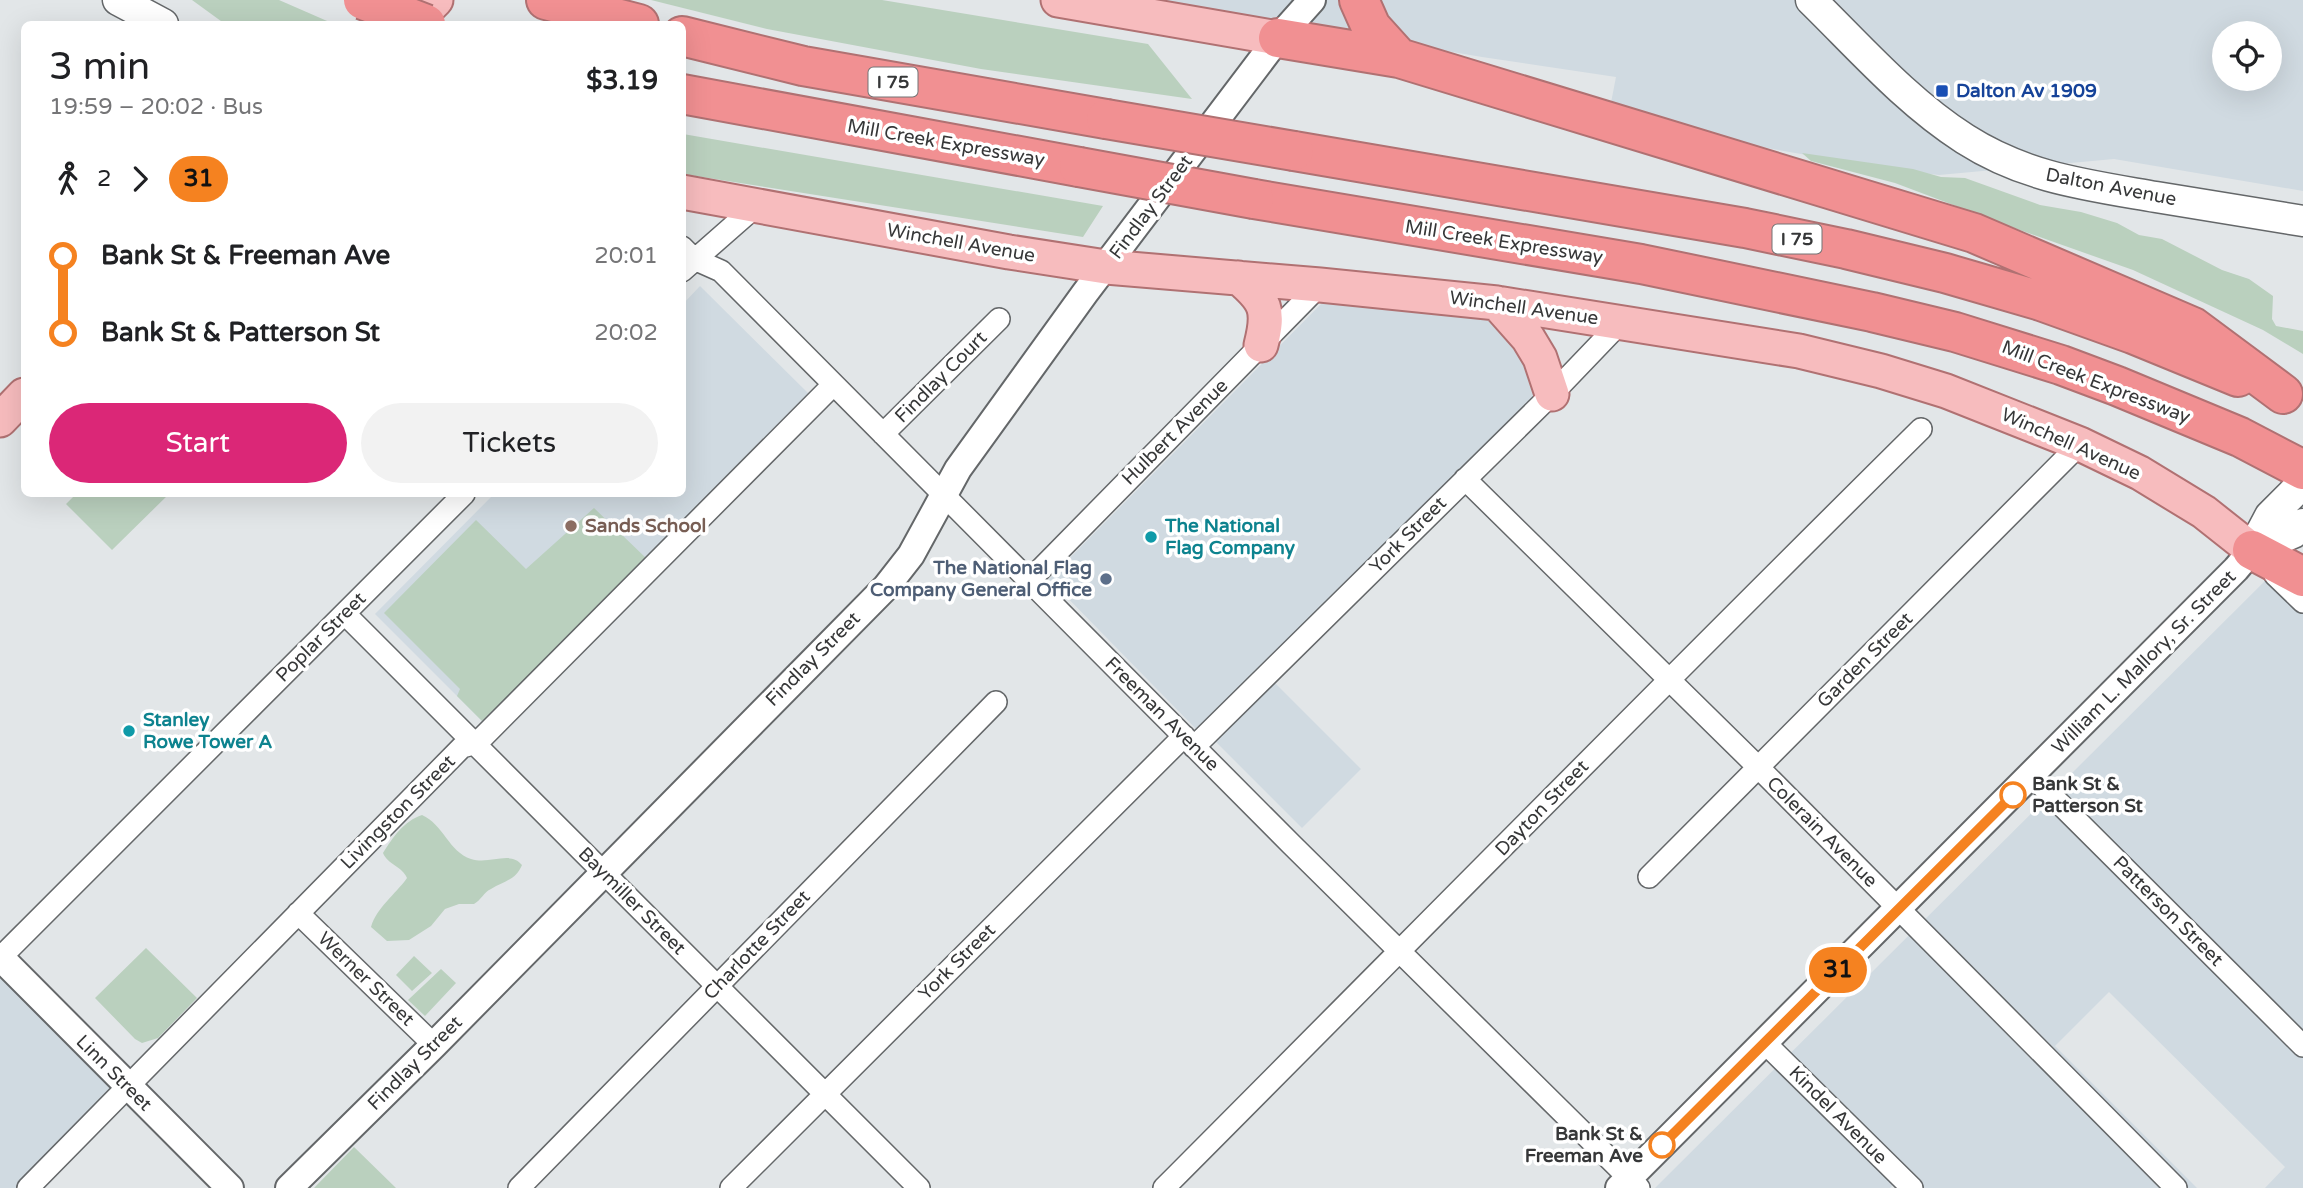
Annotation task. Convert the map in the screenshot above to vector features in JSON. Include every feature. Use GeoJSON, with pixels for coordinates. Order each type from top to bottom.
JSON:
{"type":"FeatureCollection","features":[{"type":"Feature","properties":{"kind":"highway"},"geometry":{"type":"LineString","coordinates":[[363,0],[418,21]]}},
{"type":"Feature","properties":{"kind":"highway"},"geometry":{"type":"LineString","coordinates":[[546,0],[627,21]]}},
{"type":"Feature","properties":{"kind":"highway"},"geometry":{"type":"LineString","coordinates":[[1359,0],[1371,27],[1399,58]]}},
{"type":"Feature","properties":{"kind":"highway","name":"I 75"},"geometry":{"type":"LineString","coordinates":[[686,37],[803,66],[1745,228],[1945,273],[2041,301],[2133,334],[2293,399]]}},
{"type":"Feature","properties":{"kind":"highway"},"geometry":{"type":"LineString","coordinates":[[1278,38],[1399,58],[1974,233],[2193,327],[2293,399]]}},
{"type":"Feature","properties":{"kind":"highway","name":"Mill Creek Expressway"},"geometry":{"type":"LineString","coordinates":[[686,95],[1254,199],[1641,264],[1884,315],[1955,332],[2061,365],[2240,437],[2303,470]]}},
{"type":"Feature","properties":{"kind":"highway"},"geometry":{"type":"LineString","coordinates":[[2252,550],[2303,577]]}},
{"type":"Feature","properties":{"kind":"main road"},"geometry":{"type":"LineString","coordinates":[[118,0],[157,21]]}},
{"type":"Feature","properties":{"kind":"main road"},"geometry":{"type":"LineString","coordinates":[[371,21],[392,0]]}},
{"type":"Feature","properties":{"kind":"main road"},"geometry":{"type":"LineString","coordinates":[[415,21],[436,0]]}},
{"type":"Feature","properties":{"kind":"main road"},"geometry":{"type":"LineString","coordinates":[[1058,0],[1278,38]]}},
{"type":"Feature","properties":{"kind":"main road","name":"Dalton Avenue"},"geometry":{"type":"LineString","coordinates":[[1811,0],[1881,69],[1937,119],[1995,156],[2064,182],[2303,221]]}},
{"type":"Feature","properties":{"kind":"main road","name":"Winchell Avenue"},"geometry":{"type":"LineString","coordinates":[[686,193],[1009,252],[1106,267],[1497,303],[1800,351],[1881,371],[1945,391],[2080,444],[2140,473],[2183,499],[2252,550]]}},
{"type":"Feature","properties":{"kind":"main road"},"geometry":{"type":"LineString","coordinates":[[1239,278],[1259,295],[1266,309],[1266,325],[1261,345]]}},
{"type":"Feature","properties":{"kind":"main road"},"geometry":{"type":"LineString","coordinates":[[1497,303],[1528,338],[1540,358],[1552,394]]}},
{"type":"Feature","properties":{"kind":"main road"},"geometry":{"type":"LineString","coordinates":[[0,420],[21,398]]}},
{"type":"Feature","properties":{"kind":"main road","name":"William L. Mallory, Sr. Street"},"geometry":{"type":"LineString","coordinates":[[2252,550],[2270,516],[2303,483]]}},
{"type":"Feature","properties":{"kind":"main road","name":"William L. Mallory, Sr. Street"},"geometry":{"type":"LineString","coordinates":[[2252,550],[2293,533],[2303,524]]}},
{"type":"Feature","properties":{"kind":"street","name":"Findlay Street"},"geometry":{"type":"LineString","coordinates":[[289,1188],[886,587],[911,555],[958,469],[1278,38],[1312,0]]}},
{"type":"Feature","properties":{"kind":"street"},"geometry":{"type":"LineString","coordinates":[[686,259],[756,206]]}},
{"type":"Feature","properties":{"kind":"street","name":"Freeman Avenue"},"geometry":{"type":"LineString","coordinates":[[686,259],[721,271],[1629,1185]]}},
{"type":"Feature","properties":{"kind":"street","name":"Hulbert Avenue"},"geometry":{"type":"LineString","coordinates":[[1030,580],[1320,285]]}},
{"type":"Feature","properties":{"kind":"street","name":"Findlay Court"},"geometry":{"type":"LineString","coordinates":[[883,434],[999,319]]}},
{"type":"Feature","properties":{"kind":"street","name":"York Street"},"geometry":{"type":"LineString","coordinates":[[731,1188],[1189,742],[1465,479],[1621,322]]}},
{"type":"Feature","properties":{"kind":"street","name":"Livingston Street"},"geometry":{"type":"LineString","coordinates":[[27,1188],[462,747],[477,743],[833,385]]}},
{"type":"Feature","properties":{"kind":"street","name":"Dayton Street"},"geometry":{"type":"LineString","coordinates":[[1164,1188],[1921,429]]}},
{"type":"Feature","properties":{"kind":"street","name":"Garden Street"},"geometry":{"type":"LineString","coordinates":[[1649,877],[2080,444]]}},
{"type":"Feature","properties":{"kind":"street","name":"Colerain Avenue"},"geometry":{"type":"LineString","coordinates":[[1465,479],[1758,767],[2176,1188]]}},
{"type":"Feature","properties":{"kind":"street","name":"Poplar Street"},"geometry":{"type":"LineString","coordinates":[[0,958],[461,497]]}},
{"type":"Feature","properties":{"kind":"street","name":"Winchell Avenue"},"geometry":{"type":"LineString","coordinates":[[2252,550],[2303,602]]}},
{"type":"Feature","properties":{"kind":"street","name":"William L. Mallory, Sr. Street"},"geometry":{"type":"LineString","coordinates":[[1629,1185],[1765,1043],[2032,776],[2252,550]]}},
{"type":"Feature","properties":{"kind":"street","name":"Baymiller Street"},"geometry":{"type":"LineString","coordinates":[[345,614],[477,743],[528,798],[919,1188]]}},
{"type":"Feature","properties":{"kind":"street","name":"Charlotte Street"},"geometry":{"type":"LineString","coordinates":[[519,1188],[996,702]]}},
{"type":"Feature","properties":{"kind":"street","name":"Patterson Street"},"geometry":{"type":"LineString","coordinates":[[2032,776],[2303,1046]]}},
{"type":"Feature","properties":{"kind":"street","name":"Werner Street"},"geometry":{"type":"LineString","coordinates":[[298,912],[434,1045]]}},
{"type":"Feature","properties":{"kind":"street","name":"Linn Street"},"geometry":{"type":"LineString","coordinates":[[0,958],[230,1188]]}},
{"type":"Feature","properties":{"kind":"street","name":"Kindel Avenue"},"geometry":{"type":"LineString","coordinates":[[1765,1043],[1912,1188]]}},
{"type":"Feature","properties":{"kind":"shaded area"},"geometry":{"type":"Polygon","coordinates":[[[1147,0],[2303,0],[2303,191],[2114,159],[1939,175],[1887,169],[1710,138],[1609,113],[1616,77],[1147,0]]]}},
{"type":"Feature","properties":{"kind":"shaded area","name":"Sands School"},"geometry":{"type":"Polygon","coordinates":[[[700,286],[810,395],[482,721],[375,614],[491,497],[686,497],[686,301],[700,286]]]}},
{"type":"Feature","properties":{"kind":"shaded area"},"geometry":{"type":"Polygon","coordinates":[[[1325,300],[1505,318],[1544,387],[1198,731],[1049,579],[1325,300]]]}},
{"type":"Feature","properties":{"kind":"shaded area"},"geometry":{"type":"Polygon","coordinates":[[[2275,571],[2303,590],[2303,1188],[2265,1188],[2285,1167],[2109,992],[2055,1046],[2197,1188],[1900,1188],[1895,1183],[1890,1188],[1655,1188],[2275,571]]]}},
{"type":"Feature","properties":{"kind":"shaded area"},"geometry":{"type":"Polygon","coordinates":[[[1275,683],[1361,769],[1302,828],[1216,742],[1275,683]]]}},
{"type":"Feature","properties":{"kind":"shaded area"},"geometry":{"type":"Polygon","coordinates":[[[0,958],[127,1087],[28,1188],[0,1188],[0,958]]]}},
{"type":"Feature","properties":{"kind":"green space"},"geometry":{"type":"Polygon","coordinates":[[[192,0],[279,0],[327,21],[221,21],[192,0]]]}},
{"type":"Feature","properties":{"kind":"green space"},"geometry":{"type":"Polygon","coordinates":[[[651,0],[882,0],[1148,44],[1192,99],[981,69],[767,29],[651,0]]]}},
{"type":"Feature","properties":{"kind":"green space"},"geometry":{"type":"Polygon","coordinates":[[[686,135],[1103,206],[1083,237],[686,174],[686,135]]]}},
{"type":"Feature","properties":{"kind":"green space"},"geometry":{"type":"Polygon","coordinates":[[[1802,153],[1913,169],[1941,177],[1965,178],[2040,205],[2081,212],[2117,223],[2139,235],[2162,239],[2222,270],[2249,279],[2273,296],[2272,319],[2276,326],[2303,331],[2303,354],[2263,330],[2133,270],[1895,183],[1811,161],[1802,153]]]}},
{"type":"Feature","properties":{"kind":"green space"},"geometry":{"type":"Polygon","coordinates":[[[73,497],[166,497],[112,550],[66,504],[73,497]]]}},
{"type":"Feature","properties":{"kind":"green space"},"geometry":{"type":"Polygon","coordinates":[[[594,508],[647,559],[482,721],[457,696],[460,689],[384,613],[476,520],[526,569],[594,508]]]}},
{"type":"Feature","properties":{"kind":"green space"},"geometry":{"type":"Polygon","coordinates":[[[422,815],[435,825],[457,850],[471,859],[506,858],[522,865],[513,877],[489,890],[474,904],[459,904],[445,909],[431,926],[409,940],[387,941],[371,927],[382,907],[407,878],[383,853],[404,825],[422,815]]]}},
{"type":"Feature","properties":{"kind":"green space"},"geometry":{"type":"Polygon","coordinates":[[[146,948],[197,998],[158,1038],[142,1043],[95,998],[146,948]]]}},
{"type":"Feature","properties":{"kind":"green space"},"geometry":{"type":"Polygon","coordinates":[[[414,956],[432,973],[412,991],[396,975],[414,956]]]}},
{"type":"Feature","properties":{"kind":"green space"},"geometry":{"type":"Polygon","coordinates":[[[441,969],[456,983],[425,1016],[408,1000],[441,969]]]}},
{"type":"Feature","properties":{"kind":"green space"},"geometry":{"type":"Polygon","coordinates":[[[354,1147],[396,1188],[314,1188],[354,1147]]]}},
{"type":"Feature","properties":{"kind":"bus line","name":"31"},"geometry":{"type":"LineString","coordinates":[[1662,1145],[2013,795]]}},
{"type":"Feature","properties":{"kind":"place","name":"Dalton Av 1909"},"geometry":{"type":"Point","coordinates":[1942,91]}},
{"type":"Feature","properties":{"kind":"place","name":"Sands School"},"geometry":{"type":"Point","coordinates":[571,526]}},
{"type":"Feature","properties":{"kind":"place","name":"The National Flag Company"},"geometry":{"type":"Point","coordinates":[1151,537]}},
{"type":"Feature","properties":{"kind":"place","name":"The National Flag Company General Office"},"geometry":{"type":"Point","coordinates":[1106,579]}},
{"type":"Feature","properties":{"kind":"place","name":"Stanley Rowe Tower A"},"geometry":{"type":"Point","coordinates":[129,731]}},
{"type":"Feature","properties":{"kind":"place","name":"Bank St & Patterson St"},"geometry":{"type":"Point","coordinates":[2013,795]}},
{"type":"Feature","properties":{"kind":"place","name":"Bank St & Freeman Ave"},"geometry":{"type":"Point","coordinates":[1662,1145]}}]}
